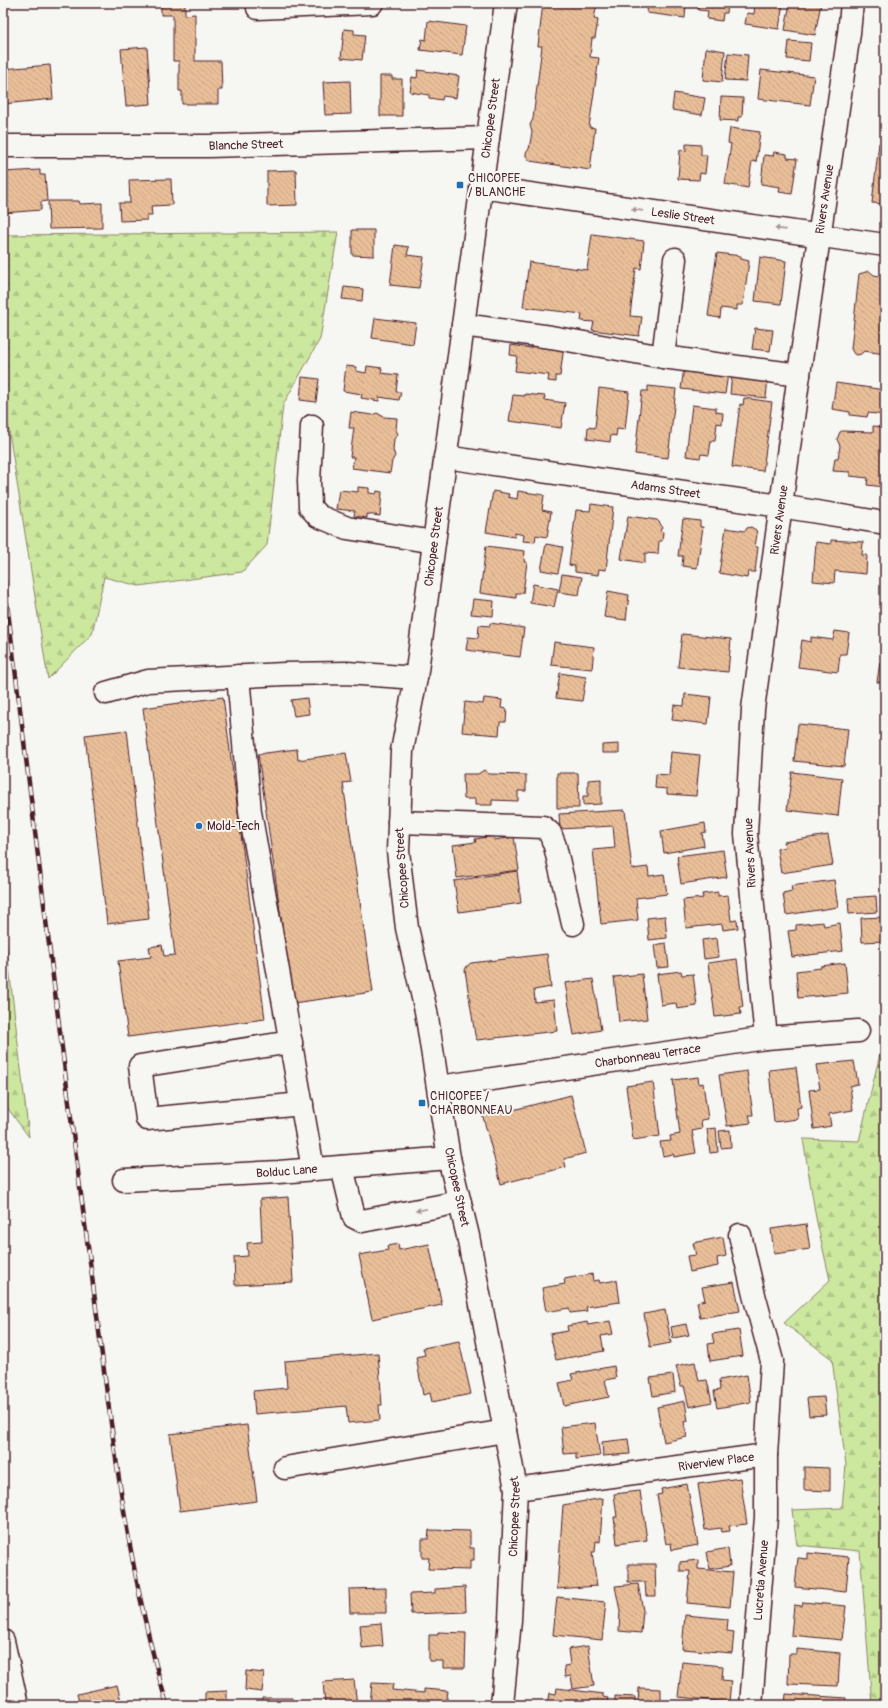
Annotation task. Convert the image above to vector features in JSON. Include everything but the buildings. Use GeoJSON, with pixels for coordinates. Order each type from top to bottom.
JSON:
{"type":"FeatureCollection","features":[{"type":"Feature","properties":{"kind":"street"},"geometry":{"type":"LineString","coordinates":[[258,3],[258,8],[372,3]]}},
{"type":"Feature","properties":{"kind":"street","name":"Chicopee Street"},"geometry":{"type":"LineString","coordinates":[[502,1705],[510,1620],[516,1489],[468,1236],[449,1158],[426,1011],[407,928],[398,850],[402,750],[416,678],[506,3]]}},
{"type":"Feature","properties":{"kind":"street","name":"Rivers Avenue"},"geometry":{"type":"LineString","coordinates":[[766,1038],[746,834],[753,709],[780,506],[849,33],[852,3]]}},
{"type":"Feature","properties":{"kind":"street","name":"Blanche Street"},"geometry":{"type":"LineString","coordinates":[[3,146],[209,146],[488,138]]}},
{"type":"Feature","properties":{"kind":"street","name":"Leslie Street"},"geometry":{"type":"LineString","coordinates":[[482,187],[885,245]]}},
{"type":"Feature","properties":{"kind":"street"},"geometry":{"type":"LineString","coordinates":[[664,357],[675,259]]}},
{"type":"Feature","properties":{"kind":"street"},"geometry":{"type":"LineString","coordinates":[[463,325],[551,337],[664,357],[799,375]]}},
{"type":"Feature","properties":{"kind":"street"},"geometry":{"type":"LineString","coordinates":[[312,426],[309,481],[310,507],[318,516],[347,528],[434,542]]}},
{"type":"Feature","properties":{"kind":"street","name":"Adams Street"},"geometry":{"type":"LineString","coordinates":[[445,457],[780,506],[885,523]]}},
{"type":"Feature","properties":{"kind":"street"},"geometry":{"type":"LineString","coordinates":[[106,694],[148,681],[238,676],[347,673],[416,678]]}},
{"type":"Feature","properties":{"kind":"street"},"geometry":{"type":"LineString","coordinates":[[238,676],[250,812],[314,1169]]}},
{"type":"Feature","properties":{"kind":"street"},"geometry":{"type":"LineString","coordinates":[[399,822],[543,827],[550,834],[555,846],[573,924]]}},
{"type":"Feature","properties":{"kind":"street","name":"Charbonneau Terrace"},"geometry":{"type":"LineString","coordinates":[[439,1087],[766,1038],[858,1031]]}},
{"type":"Feature","properties":{"kind":"street"},"geometry":{"type":"LineString","coordinates":[[291,1042],[140,1066],[147,1119],[302,1104]]}},
{"type":"Feature","properties":{"kind":"street","name":"Bolduc Lane"},"geometry":{"type":"LineString","coordinates":[[124,1180],[314,1169],[449,1158]]}},
{"type":"Feature","properties":{"kind":"street"},"geometry":{"type":"LineString","coordinates":[[342,1167],[354,1217],[362,1221],[460,1202]]}},
{"type":"Feature","properties":{"kind":"street","name":"Riverview Place"},"geometry":{"type":"LineString","coordinates":[[516,1489],[766,1455],[772,1361],[754,1295],[740,1235]]}},
{"type":"Feature","properties":{"kind":"street"},"geometry":{"type":"LineString","coordinates":[[285,1468],[505,1431]]}},
{"type":"Feature","properties":{"kind":"street","name":"Lucretia Avenue"},"geometry":{"type":"LineString","coordinates":[[751,1705],[766,1517],[766,1455]]}},
{"type":"Feature","properties":{"kind":"street"},"geometry":{"type":"LineString","coordinates":[[3,1641],[17,1705]]}},
{"type":"Feature","properties":{"kind":"green space"},"geometry":{"type":"Polygon","coordinates":[[[338,232],[320,339],[283,405],[267,545],[242,572],[139,586],[104,577],[92,634],[48,679],[3,394],[3,235],[338,232]]]}},
{"type":"Feature","properties":{"kind":"green space"},"geometry":{"type":"Polygon","coordinates":[[[3,917],[29,1137],[3,1102],[3,917]]]}},
{"type":"Feature","properties":{"kind":"green space"},"geometry":{"type":"Polygon","coordinates":[[[885,1033],[885,1705],[872,1705],[860,1551],[797,1545],[792,1510],[842,1508],[846,1465],[832,1359],[784,1323],[830,1280],[816,1218],[803,1139],[859,1141],[885,1033]]]}},
{"type":"Feature","properties":{"kind":"railway"},"geometry":{"type":"LineString","coordinates":[[3,571],[112,1434],[120,1488],[140,1598],[152,1651],[167,1705]]}},
{"type":"Feature","properties":{"kind":"place","name":"CHICOPEE / BLANCHE"},"geometry":{"type":"Point","coordinates":[460,185]}},
{"type":"Feature","properties":{"kind":"place","name":"Mold-Tech"},"geometry":{"type":"Point","coordinates":[199,826]}},
{"type":"Feature","properties":{"kind":"place","name":"CHICOPEE / CHARBONNEAU"},"geometry":{"type":"Point","coordinates":[422,1103]}}]}
